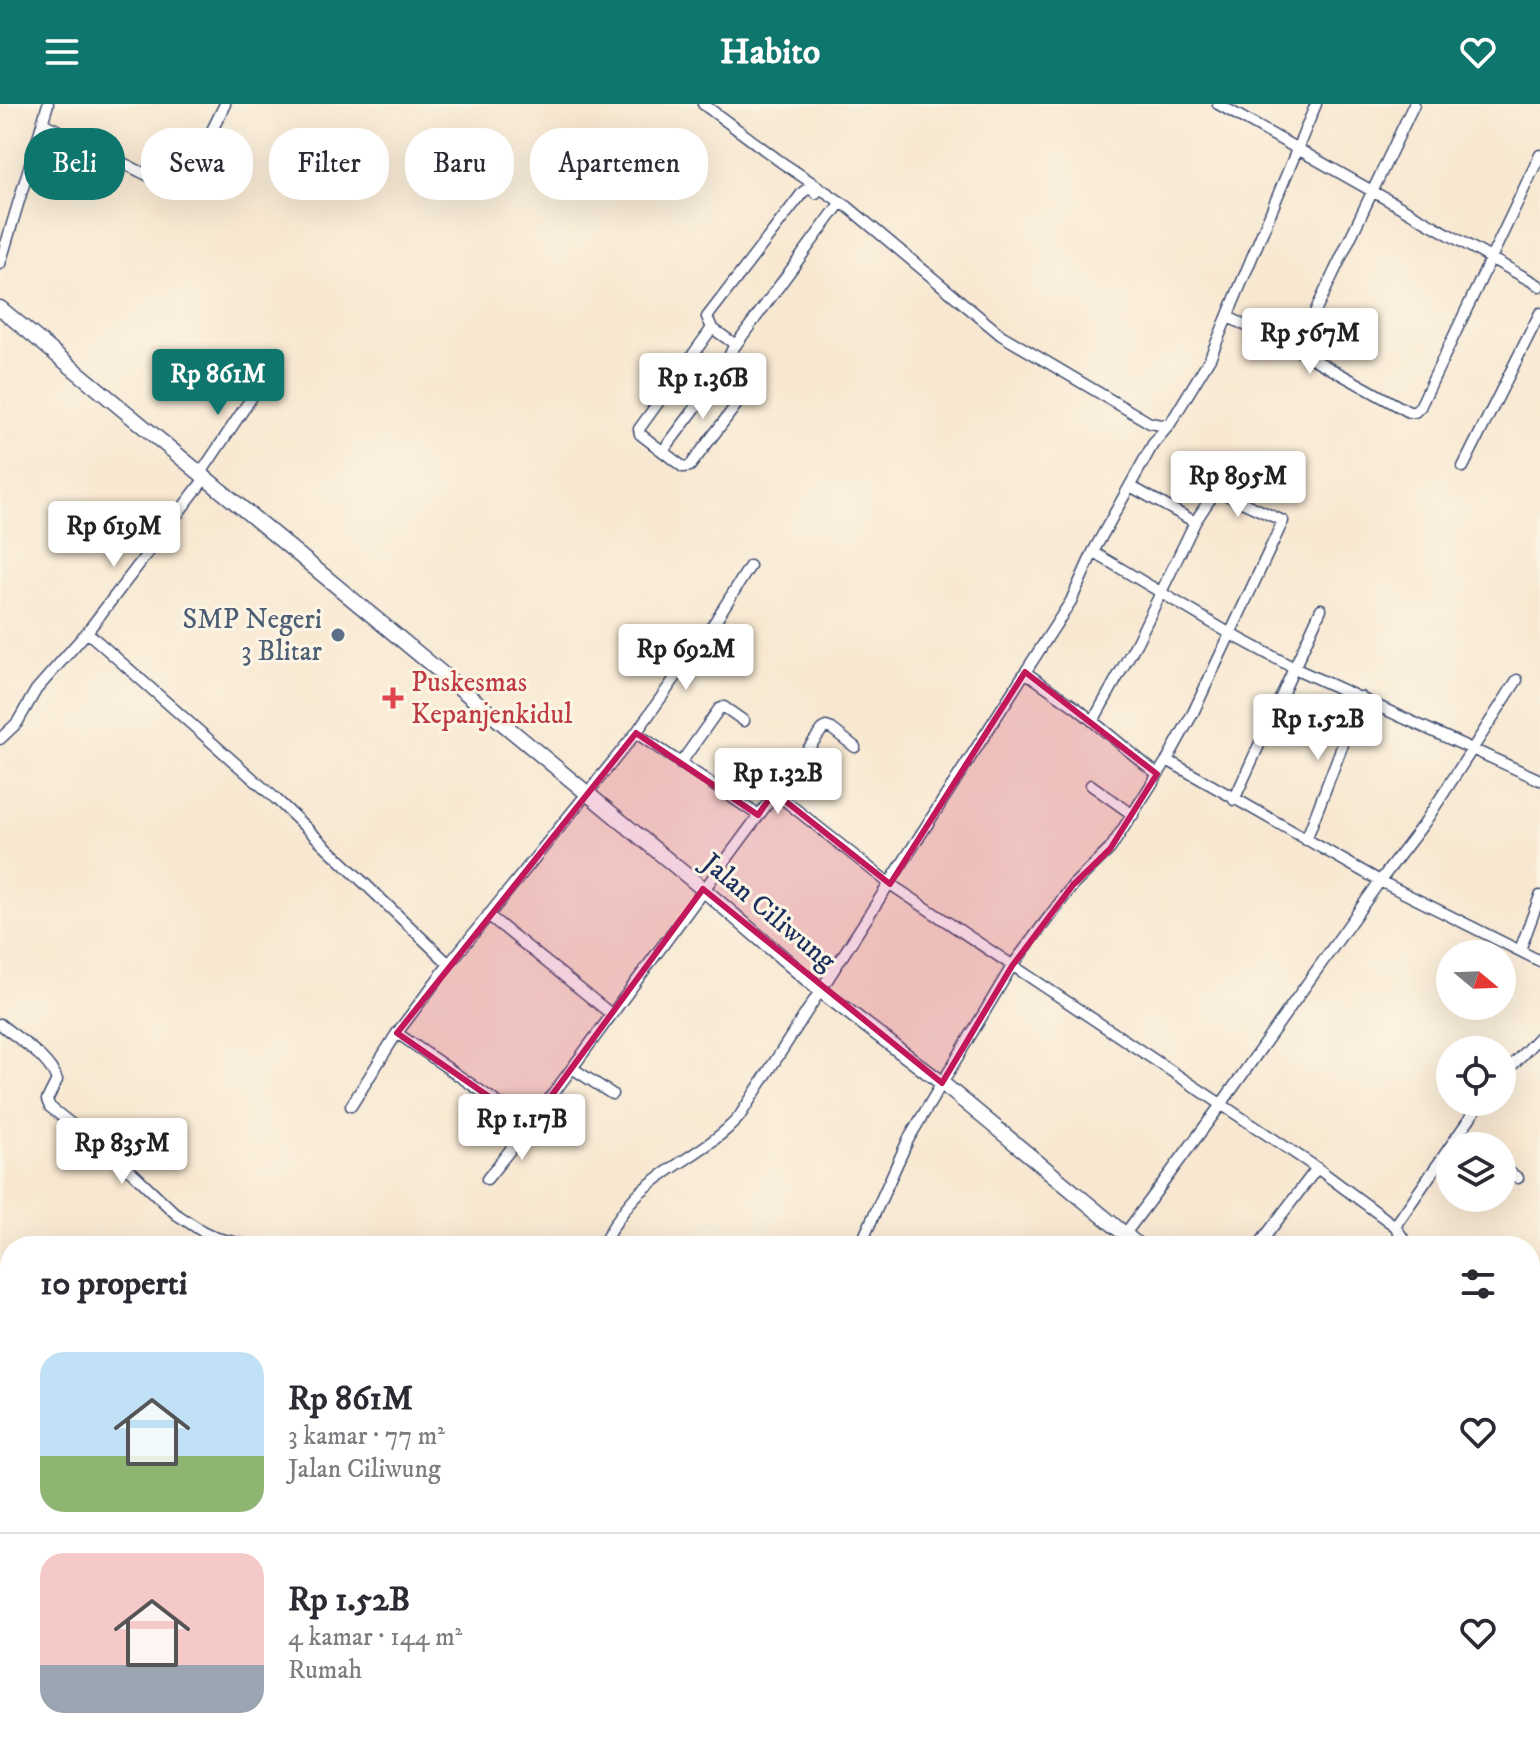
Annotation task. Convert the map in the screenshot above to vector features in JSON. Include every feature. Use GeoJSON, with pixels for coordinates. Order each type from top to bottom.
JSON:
{"type":"FeatureCollection","features":[{"type":"Feature","properties":{"kind":"main road","name":"Jalan Ciliwung"},"geometry":{"type":"LineString","coordinates":[[0,308],[703,889],[820,990],[942,1083],[1115,1236]]}},
{"type":"Feature","properties":{"kind":"street"},"geometry":{"type":"LineString","coordinates":[[0,264],[48,104]]}},
{"type":"Feature","properties":{"kind":"street"},"geometry":{"type":"LineString","coordinates":[[43,123],[180,189],[185,185],[225,104]]}},
{"type":"Feature","properties":{"kind":"street"},"geometry":{"type":"LineString","coordinates":[[703,104],[840,205],[1001,335],[1150,423],[1170,424]]}},
{"type":"Feature","properties":{"kind":"street"},"geometry":{"type":"LineString","coordinates":[[1218,104],[1540,286]]}},
{"type":"Feature","properties":{"kind":"street"},"geometry":{"type":"LineString","coordinates":[[607,1236],[627,1206],[640,1193],[697,1153],[739,1117],[1071,601],[1093,552],[1153,444],[1170,424],[1210,358],[1316,104]]}},
{"type":"Feature","properties":{"kind":"street"},"geometry":{"type":"LineString","coordinates":[[1297,350],[1414,104]]}},
{"type":"Feature","properties":{"kind":"street"},"geometry":{"type":"LineString","coordinates":[[1228,317],[1297,350],[1409,412],[1415,412],[1540,155]]}},
{"type":"Feature","properties":{"kind":"street"},"geometry":{"type":"LineString","coordinates":[[734,348],[710,331],[707,317],[803,192],[809,188],[840,205]]}},
{"type":"Feature","properties":{"kind":"street"},"geometry":{"type":"LineString","coordinates":[[663,451],[721,374],[734,348],[840,205]]}},
{"type":"Feature","properties":{"kind":"street"},"geometry":{"type":"LineString","coordinates":[[1463,467],[1540,313]]}},
{"type":"Feature","properties":{"kind":"street"},"geometry":{"type":"LineString","coordinates":[[710,331],[639,429],[640,434],[683,467],[690,466],[743,396],[721,374]]}},
{"type":"Feature","properties":{"kind":"street"},"geometry":{"type":"LineString","coordinates":[[0,739],[17,723],[36,690],[87,632],[204,475],[264,379]]}},
{"type":"Feature","properties":{"kind":"street"},"geometry":{"type":"LineString","coordinates":[[1150,423],[1153,444]]}},
{"type":"Feature","properties":{"kind":"street"},"geometry":{"type":"LineString","coordinates":[[1130,486],[1195,522]]}},
{"type":"Feature","properties":{"kind":"street"},"geometry":{"type":"LineString","coordinates":[[865,1236],[908,1140],[1012,966],[1073,885],[1110,849],[1167,760],[1193,713],[1283,521],[1214,490],[1093,721]]}},
{"type":"Feature","properties":{"kind":"street"},"geometry":{"type":"LineString","coordinates":[[1093,552],[1294,668],[1540,780]]}},
{"type":"Feature","properties":{"kind":"street"},"geometry":{"type":"LineString","coordinates":[[351,1106],[397,1033],[449,964],[636,733],[714,623],[750,566]]}},
{"type":"Feature","properties":{"kind":"street"},"geometry":{"type":"LineString","coordinates":[[1234,800],[1321,609]]}},
{"type":"Feature","properties":{"kind":"street"},"geometry":{"type":"LineString","coordinates":[[87,632],[276,799],[449,964]]}},
{"type":"Feature","properties":{"kind":"street"},"geometry":{"type":"LineString","coordinates":[[1025,672],[1093,721],[1157,774]]}},
{"type":"Feature","properties":{"kind":"street"},"geometry":{"type":"LineString","coordinates":[[1123,1236],[1425,822],[1517,680]]}},
{"type":"Feature","properties":{"kind":"street"},"geometry":{"type":"LineString","coordinates":[[1306,840],[1361,697]]}},
{"type":"Feature","properties":{"kind":"street"},"geometry":{"type":"LineString","coordinates":[[680,764],[719,709],[724,707],[744,721]]}},
{"type":"Feature","properties":{"kind":"street"},"geometry":{"type":"LineString","coordinates":[[487,1179],[774,792],[826,727],[855,747]]}},
{"type":"Feature","properties":{"kind":"street"},"geometry":{"type":"LineString","coordinates":[[636,733],[758,815]]}},
{"type":"Feature","properties":{"kind":"street"},"geometry":{"type":"LineString","coordinates":[[1167,760],[1380,881],[1540,961]]}},
{"type":"Feature","properties":{"kind":"street"},"geometry":{"type":"LineString","coordinates":[[1091,785],[1133,815]]}},
{"type":"Feature","properties":{"kind":"street"},"geometry":{"type":"LineString","coordinates":[[774,792],[890,884],[1317,1168],[1395,1226],[1402,1236]]}},
{"type":"Feature","properties":{"kind":"street"},"geometry":{"type":"LineString","coordinates":[[1520,950],[1540,896]]}},
{"type":"Feature","properties":{"kind":"street"},"geometry":{"type":"LineString","coordinates":[[488,915],[611,1014]]}},
{"type":"Feature","properties":{"kind":"street"},"geometry":{"type":"LineString","coordinates":[[0,1024],[55,1074],[57,1080],[47,1100],[50,1107],[133,1173],[176,1214],[213,1236]]}},
{"type":"Feature","properties":{"kind":"street"},"geometry":{"type":"LineString","coordinates":[[397,1033],[530,1125]]}},
{"type":"Feature","properties":{"kind":"street"},"geometry":{"type":"LineString","coordinates":[[1516,1061],[1540,1036]]}},
{"type":"Feature","properties":{"kind":"street"},"geometry":{"type":"LineString","coordinates":[[572,1068],[612,1094]]}},
{"type":"Feature","properties":{"kind":"street"},"geometry":{"type":"LineString","coordinates":[[1395,1226],[1436,1166]]}},
{"type":"Feature","properties":{"kind":"street"},"geometry":{"type":"LineString","coordinates":[[1266,1236],[1317,1168]]}},
{"type":"Feature","properties":{"kind":"highlighted area"},"geometry":{"type":"Polygon","coordinates":[[[1025,672],[1157,774],[1110,849],[1073,885],[1012,966],[942,1083],[703,889],[530,1125],[397,1033],[636,733],[758,815],[774,792],[890,884],[1025,672]]]}},
{"type":"Feature","properties":{"kind":"place","name":"SMP Negeri 3 Blitar"},"geometry":{"type":"Point","coordinates":[338,635]}},
{"type":"Feature","properties":{"kind":"place","name":"Puskesmas Kepanjenkidul"},"geometry":{"type":"Point","coordinates":[393,698]}}]}
